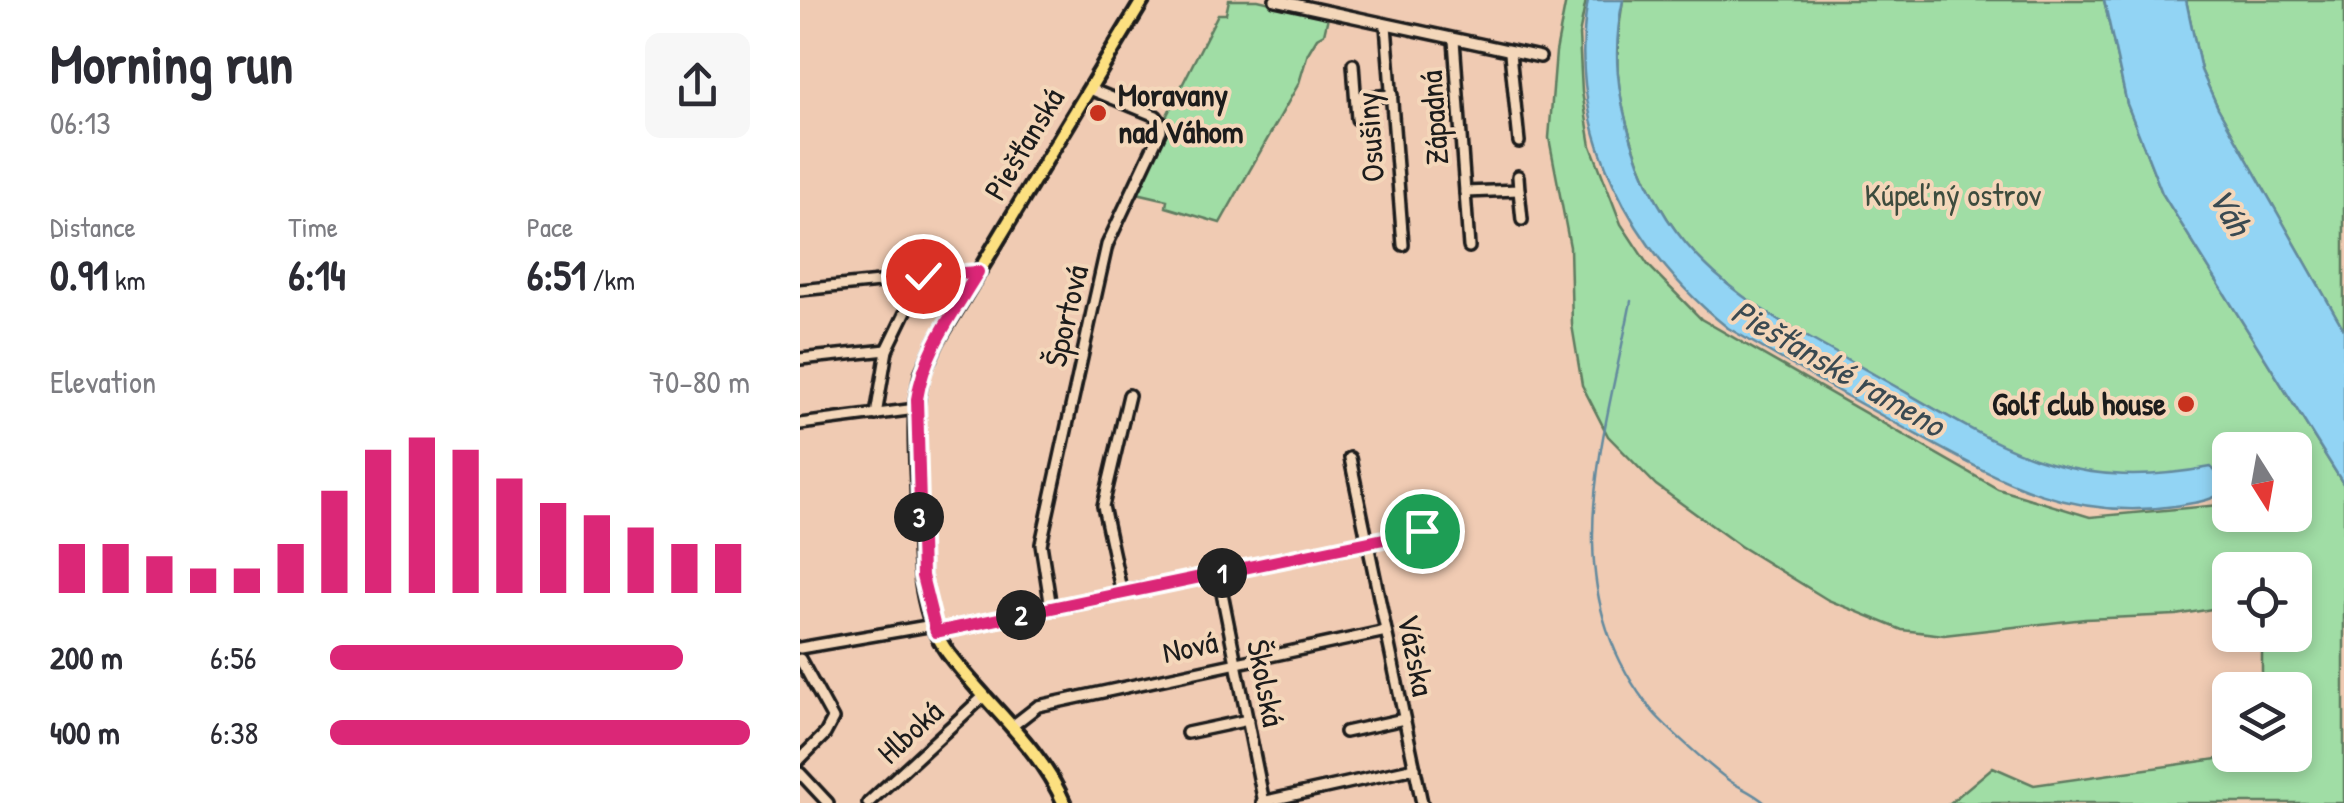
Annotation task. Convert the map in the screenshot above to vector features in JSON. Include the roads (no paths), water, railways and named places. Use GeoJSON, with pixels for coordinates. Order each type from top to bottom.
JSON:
{"type":"FeatureCollection","features":[{"type":"Feature","properties":{"kind":"main road","name":"Piešťanská"},"geometry":{"type":"LineString","coordinates":[[1064,803],[1047,772],[957,665],[934,628],[922,576],[916,408],[924,365],[1143,0]]}},
{"type":"Feature","properties":{"kind":"street"},"geometry":{"type":"LineString","coordinates":[[1276,0],[1540,57]]}},
{"type":"Feature","properties":{"kind":"street","name":"Osušiny"},"geometry":{"type":"LineString","coordinates":[[1386,25],[1403,245]]}},
{"type":"Feature","properties":{"kind":"street","name":"Západná"},"geometry":{"type":"LineString","coordinates":[[1454,40],[1469,247]]}},
{"type":"Feature","properties":{"kind":"street"},"geometry":{"type":"LineString","coordinates":[[1510,53],[1510,106],[1519,142]]}},
{"type":"Feature","properties":{"kind":"street","name":"Osušiny"},"geometry":{"type":"LineString","coordinates":[[1353,64],[1357,119]]}},
{"type":"Feature","properties":{"kind":"street","name":"Športová"},"geometry":{"type":"LineString","coordinates":[[1052,608],[1041,544],[1100,278],[1108,245],[1161,122],[1156,116],[1090,89]]}},
{"type":"Feature","properties":{"kind":"street"},"geometry":{"type":"LineString","coordinates":[[1356,98],[1392,95]]}},
{"type":"Feature","properties":{"kind":"street"},"geometry":{"type":"LineString","coordinates":[[1518,176],[1522,220]]}},
{"type":"Feature","properties":{"kind":"street","name":"Západná"},"geometry":{"type":"LineString","coordinates":[[1465,192],[1520,190]]}},
{"type":"Feature","properties":{"kind":"street"},"geometry":{"type":"LineString","coordinates":[[800,290],[978,272]]}},
{"type":"Feature","properties":{"kind":"street"},"geometry":{"type":"LineString","coordinates":[[876,415],[887,350],[923,276]]}},
{"type":"Feature","properties":{"kind":"street"},"geometry":{"type":"LineString","coordinates":[[800,359],[887,350]]}},
{"type":"Feature","properties":{"kind":"street"},"geometry":{"type":"LineString","coordinates":[[1122,594],[1103,506],[1129,395]]}},
{"type":"Feature","properties":{"kind":"street"},"geometry":{"type":"LineString","coordinates":[[807,428],[916,408]]}},
{"type":"Feature","properties":{"kind":"street","name":"Vážska"},"geometry":{"type":"LineString","coordinates":[[1350,458],[1422,803]]}},
{"type":"Feature","properties":{"kind":"street"},"geometry":{"type":"LineString","coordinates":[[800,648],[1052,608],[1422,531],[1440,524]]}},
{"type":"Feature","properties":{"kind":"street","name":"Školská"},"geometry":{"type":"LineString","coordinates":[[1218,573],[1262,803]]}},
{"type":"Feature","properties":{"kind":"street","name":"Nová"},"geometry":{"type":"LineString","coordinates":[[1011,727],[1038,706],[1386,631]]}},
{"type":"Feature","properties":{"kind":"street"},"geometry":{"type":"LineString","coordinates":[[800,659],[833,719],[800,759]]}},
{"type":"Feature","properties":{"kind":"street","name":"Hlboká"},"geometry":{"type":"LineString","coordinates":[[868,803],[984,696]]}},
{"type":"Feature","properties":{"kind":"street"},"geometry":{"type":"LineString","coordinates":[[1187,733],[1248,720]]}},
{"type":"Feature","properties":{"kind":"street"},"geometry":{"type":"LineString","coordinates":[[1345,732],[1404,720]]}},
{"type":"Feature","properties":{"kind":"street"},"geometry":{"type":"LineString","coordinates":[[1262,803],[1415,768]]}},
{"type":"Feature","properties":{"kind":"street"},"geometry":{"type":"LineString","coordinates":[[800,773],[828,803]]}},
{"type":"Feature","properties":{"kind":"water","name":"Piešťanské rameno"},"geometry":{"type":"Polygon","coordinates":[[[1588,0],[1623,0],[1618,72],[1632,142],[1650,187],[1672,225],[1728,285],[1798,331],[1997,442],[2072,469],[2113,474],[2159,474],[2211,467],[2212,498],[2135,509],[2097,507],[2028,490],[1962,459],[1728,328],[1662,262],[1613,183],[1597,140],[1583,48],[1588,0]]]}},
{"type":"Feature","properties":{"kind":"water","name":"Váh"},"geometry":{"type":"Polygon","coordinates":[[[2104,0],[2186,0],[2201,70],[2218,108],[2344,330],[2344,485],[2162,193],[2127,104],[2104,0]]]}},
{"type":"Feature","properties":{"kind":"waterway"},"geometry":{"type":"LineString","coordinates":[[1631,301],[1599,460],[1594,513],[1594,564],[1603,615],[1622,664],[1653,712],[1716,770],[1765,803]]}},
{"type":"Feature","properties":{"kind":"place","name":"Moravany nad Váhom"},"geometry":{"type":"Point","coordinates":[1098,113]}},
{"type":"Feature","properties":{"kind":"place","name":"Golf club house"},"geometry":{"type":"Point","coordinates":[2186,404]}},
{"type":"Feature","properties":{"kind":"park label","name":"Kúpeľný ostrov"},"geometry":{"type":"Point","coordinates":[1953,195]}}]}
